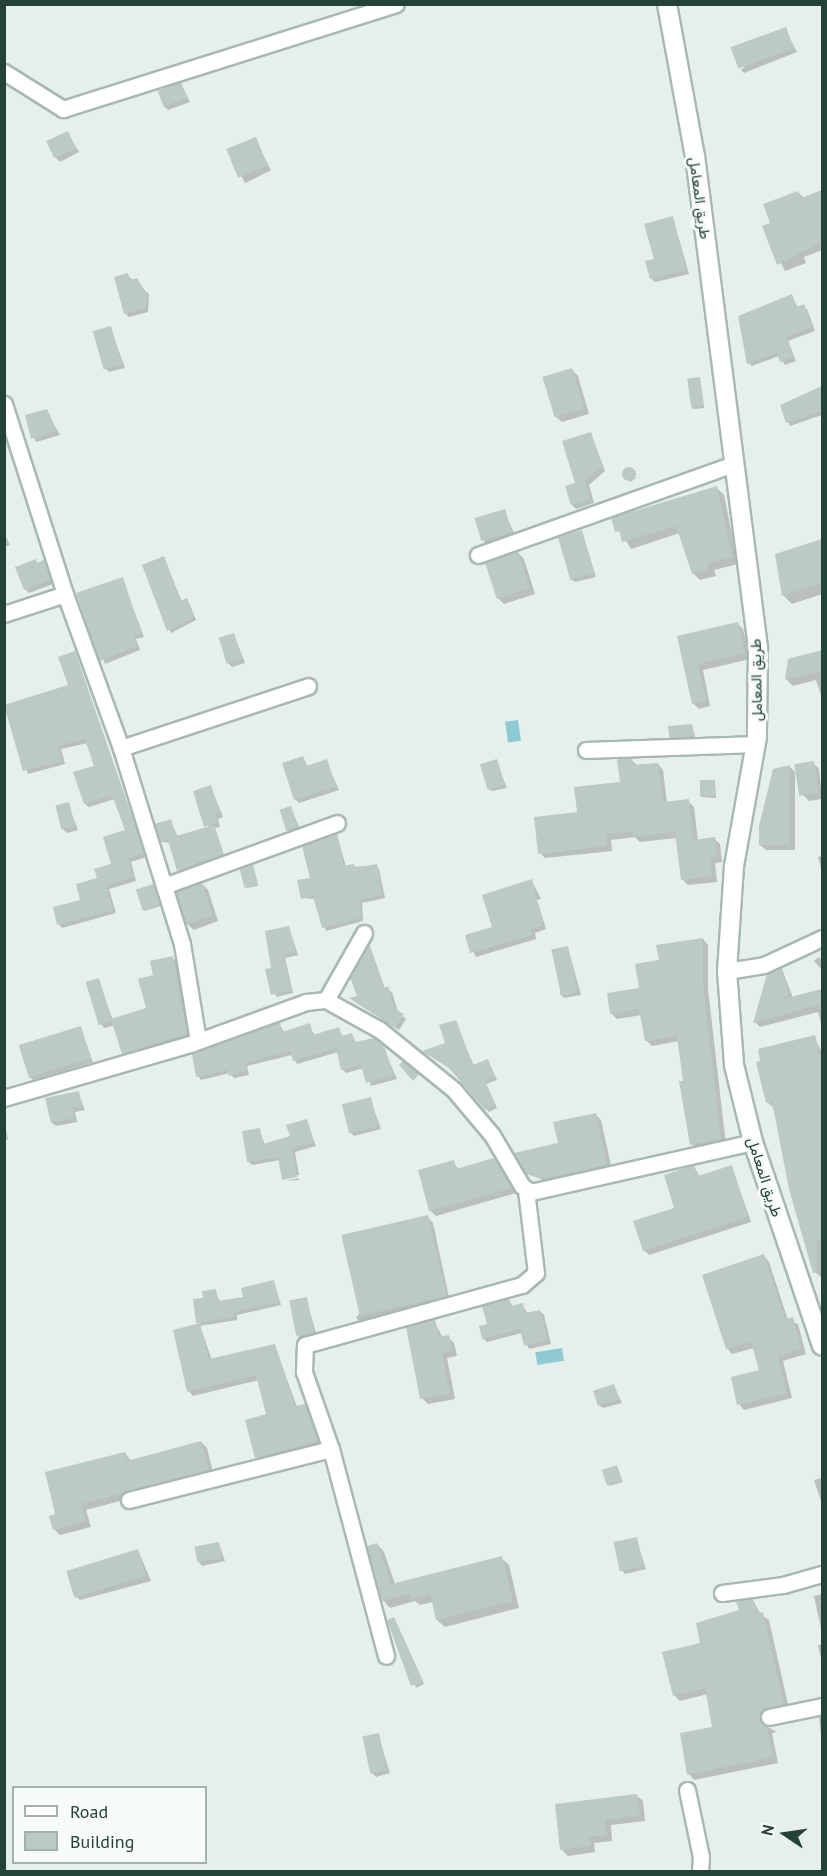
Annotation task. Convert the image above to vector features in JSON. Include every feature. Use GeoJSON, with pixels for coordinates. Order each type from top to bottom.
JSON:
{"type":"FeatureCollection","features":[{"type":"Feature","properties":{"kind":"main road","name":"طريق المعامل"},"geometry":{"type":"LineString","coordinates":[[667,4],[695,156],[758,649],[756,744],[734,866],[727,970],[734,1065],[753,1142],[822,1346]]}},
{"type":"Feature","properties":{"kind":"street"},"geometry":{"type":"LineString","coordinates":[[4,72],[63,109],[396,4]]}},
{"type":"Feature","properties":{"kind":"street"},"geometry":{"type":"LineString","coordinates":[[4,404],[65,594],[121,748],[182,944],[198,1041]]}},
{"type":"Feature","properties":{"kind":"street"},"geometry":{"type":"LineString","coordinates":[[478,555],[734,464]]}},
{"type":"Feature","properties":{"kind":"street"},"geometry":{"type":"LineString","coordinates":[[4,614],[65,594]]}},
{"type":"Feature","properties":{"kind":"street"},"geometry":{"type":"LineString","coordinates":[[121,748],[308,686]]}},
{"type":"Feature","properties":{"kind":"street"},"geometry":{"type":"LineString","coordinates":[[586,750],[756,744]]}},
{"type":"Feature","properties":{"kind":"street"},"geometry":{"type":"LineString","coordinates":[[164,886],[337,823]]}},
{"type":"Feature","properties":{"kind":"street"},"geometry":{"type":"LineString","coordinates":[[326,1000],[364,933]]}},
{"type":"Feature","properties":{"kind":"street"},"geometry":{"type":"LineString","coordinates":[[727,970],[764,965],[822,938]]}},
{"type":"Feature","properties":{"kind":"street"},"geometry":{"type":"LineString","coordinates":[[4,1098],[198,1041],[306,1002],[326,1000],[380,1030],[454,1090],[492,1135],[526,1190],[536,1273],[522,1285],[305,1345],[304,1372],[332,1449],[386,1656]]}},
{"type":"Feature","properties":{"kind":"street"},"geometry":{"type":"LineString","coordinates":[[526,1190],[542,1192],[753,1142]]}},
{"type":"Feature","properties":{"kind":"street"},"geometry":{"type":"LineString","coordinates":[[129,1500],[332,1449]]}},
{"type":"Feature","properties":{"kind":"street"},"geometry":{"type":"LineString","coordinates":[[723,1593],[783,1585],[822,1574]]}},
{"type":"Feature","properties":{"kind":"street"},"geometry":{"type":"LineString","coordinates":[[769,1717],[822,1707]]}},
{"type":"Feature","properties":{"kind":"street"},"geometry":{"type":"LineString","coordinates":[[687,1790],[701,1857],[700,1872]]}},
{"type":"Feature","properties":{"kind":"water"},"geometry":{"type":"Polygon","coordinates":[[[518,720],[521,741],[508,743],[505,722],[518,720]]]}},
{"type":"Feature","properties":{"kind":"water"},"geometry":{"type":"Polygon","coordinates":[[[562,1348],[564,1361],[537,1365],[535,1352],[562,1348]]]}},
{"type":"Feature","properties":{"kind":"building"},"geometry":{"type":"Polygon","coordinates":[[[786,27],[794,49],[738,69],[731,47],[786,27]]]}},
{"type":"Feature","properties":{"kind":"building"},"geometry":{"type":"Polygon","coordinates":[[[181,82],[187,98],[164,107],[158,91],[181,82]]]}},
{"type":"Feature","properties":{"kind":"building"},"geometry":{"type":"Polygon","coordinates":[[[68,131],[76,148],[54,158],[46,141],[68,131]]]}},
{"type":"Feature","properties":{"kind":"building"},"geometry":{"type":"Polygon","coordinates":[[[256,137],[268,166],[238,178],[226,149],[256,137]]]}},
{"type":"Feature","properties":{"kind":"building"},"geometry":{"type":"Polygon","coordinates":[[[822,190],[822,242],[777,265],[762,226],[770,223],[763,204],[798,191],[801,198],[822,190]]]}},
{"type":"Feature","properties":{"kind":"building"},"geometry":{"type":"Polygon","coordinates":[[[673,216],[686,270],[650,279],[645,261],[654,259],[644,224],[673,216]]]}},
{"type":"Feature","properties":{"kind":"building"},"geometry":{"type":"Polygon","coordinates":[[[128,273],[130,280],[137,278],[148,296],[145,308],[124,314],[114,277],[128,273]]]}},
{"type":"Feature","properties":{"kind":"building"},"geometry":{"type":"Polygon","coordinates":[[[792,294],[796,307],[804,304],[812,327],[786,337],[793,357],[780,362],[777,353],[747,364],[738,316],[792,294]]]}},
{"type":"Feature","properties":{"kind":"building"},"geometry":{"type":"Polygon","coordinates":[[[111,326],[122,364],[104,370],[93,331],[111,326]]]}},
{"type":"Feature","properties":{"kind":"building"},"geometry":{"type":"Polygon","coordinates":[[[572,368],[584,408],[555,417],[542,377],[572,368]]]}},
{"type":"Feature","properties":{"kind":"building"},"geometry":{"type":"Polygon","coordinates":[[[700,377],[704,406],[691,408],[687,379],[700,377]]]}},
{"type":"Feature","properties":{"kind":"building"},"geometry":{"type":"Polygon","coordinates":[[[822,386],[822,411],[786,423],[780,405],[822,386]]]}},
{"type":"Feature","properties":{"kind":"building"},"geometry":{"type":"Polygon","coordinates":[[[47,409],[57,431],[31,439],[25,415],[47,409]]]}},
{"type":"Feature","properties":{"kind":"building"},"geometry":{"type":"Polygon","coordinates":[[[591,432],[602,467],[585,481],[591,500],[571,505],[565,486],[575,483],[562,441],[591,432]]]}},
{"type":"Feature","properties":{"kind":"building"},"geometry":{"type":"Polygon","coordinates":[[[629,467],[634,469],[636,474],[634,479],[629,481],[624,479],[622,474],[624,469],[629,467]]]}},
{"type":"Feature","properties":{"kind":"building"},"geometry":{"type":"Polygon","coordinates":[[[717,486],[732,557],[708,563],[709,569],[692,574],[676,526],[622,542],[619,531],[615,532],[611,518],[717,486]]]}},
{"type":"Feature","properties":{"kind":"building"},"geometry":{"type":"Polygon","coordinates":[[[505,509],[512,532],[481,541],[474,518],[505,509]]]}},
{"type":"Feature","properties":{"kind":"building"},"geometry":{"type":"Polygon","coordinates":[[[582,530],[594,573],[570,580],[558,537],[582,530]]]}},
{"type":"Feature","properties":{"kind":"building"},"geometry":{"type":"Polygon","coordinates":[[[822,539],[822,583],[782,596],[775,554],[822,539]]]}},
{"type":"Feature","properties":{"kind":"building"},"geometry":{"type":"Polygon","coordinates":[[[518,551],[530,588],[497,599],[485,562],[518,551]]]}},
{"type":"Feature","properties":{"kind":"building"},"geometry":{"type":"Polygon","coordinates":[[[164,556],[181,601],[187,598],[194,617],[167,631],[142,565],[164,556]]]}},
{"type":"Feature","properties":{"kind":"building"},"geometry":{"type":"Polygon","coordinates":[[[36,559],[37,563],[44,560],[50,580],[24,590],[15,567],[36,559]]]}},
{"type":"Feature","properties":{"kind":"building"},"geometry":{"type":"Polygon","coordinates":[[[123,577],[141,633],[134,636],[137,646],[100,661],[76,593],[123,577]]]}},
{"type":"Feature","properties":{"kind":"building"},"geometry":{"type":"Polygon","coordinates":[[[738,622],[745,653],[698,664],[706,701],[692,704],[677,636],[738,622]]]}},
{"type":"Feature","properties":{"kind":"building"},"geometry":{"type":"Polygon","coordinates":[[[234,633],[242,659],[227,663],[219,638],[234,633]]]}},
{"type":"Feature","properties":{"kind":"building"},"geometry":{"type":"Polygon","coordinates":[[[822,650],[822,671],[785,680],[788,659],[822,650]]]}},
{"type":"Feature","properties":{"kind":"building"},"geometry":{"type":"Polygon","coordinates":[[[75,651],[144,853],[128,858],[133,877],[106,885],[113,910],[57,925],[53,907],[80,900],[76,884],[97,878],[94,869],[111,864],[103,837],[125,830],[112,795],[84,804],[73,772],[94,766],[85,739],[58,746],[62,761],[23,771],[4,705],[68,685],[58,657],[75,651]]]}},
{"type":"Feature","properties":{"kind":"building"},"geometry":{"type":"Polygon","coordinates":[[[692,724],[693,736],[669,738],[668,726],[692,724]]]}},
{"type":"Feature","properties":{"kind":"building"},"geometry":{"type":"Polygon","coordinates":[[[303,756],[306,766],[327,759],[336,786],[294,800],[282,763],[303,756]]]}},
{"type":"Feature","properties":{"kind":"building"},"geometry":{"type":"Polygon","coordinates":[[[632,758],[633,765],[658,763],[663,802],[689,799],[693,840],[715,837],[717,857],[710,858],[712,876],[681,880],[675,832],[633,837],[632,832],[606,834],[607,846],[538,854],[534,817],[577,812],[574,787],[620,782],[617,759],[632,758]]]}},
{"type":"Feature","properties":{"kind":"building"},"geometry":{"type":"Polygon","coordinates":[[[497,759],[505,785],[488,790],[480,764],[497,759]]]}},
{"type":"Feature","properties":{"kind":"building"},"geometry":{"type":"Polygon","coordinates":[[[814,761],[819,793],[799,796],[794,764],[814,761]]]}},
{"type":"Feature","properties":{"kind":"building"},"geometry":{"type":"Polygon","coordinates":[[[790,765],[790,845],[759,845],[759,826],[773,769],[790,765]]]}},
{"type":"Feature","properties":{"kind":"building"},"geometry":{"type":"Polygon","coordinates":[[[700,780],[715,780],[715,796],[700,796],[700,780]]]}},
{"type":"Feature","properties":{"kind":"building"},"geometry":{"type":"Polygon","coordinates":[[[211,785],[220,813],[215,815],[217,823],[204,827],[193,791],[211,785]]]}},
{"type":"Feature","properties":{"kind":"building"},"geometry":{"type":"Polygon","coordinates":[[[69,802],[75,826],[61,830],[55,805],[69,802]]]}},
{"type":"Feature","properties":{"kind":"building"},"geometry":{"type":"Polygon","coordinates":[[[291,806],[298,827],[286,831],[280,810],[291,806]]]}},
{"type":"Feature","properties":{"kind":"building"},"geometry":{"type":"Polygon","coordinates":[[[171,819],[176,836],[214,825],[223,854],[177,871],[168,840],[161,842],[155,824],[171,819]]]}},
{"type":"Feature","properties":{"kind":"building"},"geometry":{"type":"Polygon","coordinates":[[[337,833],[344,866],[354,864],[355,868],[377,864],[383,895],[360,900],[361,918],[322,928],[313,896],[301,899],[297,880],[310,878],[302,846],[337,833]]]}},
{"type":"Feature","properties":{"kind":"building"},"geometry":{"type":"Polygon","coordinates":[[[253,865],[258,884],[245,888],[239,869],[253,865]]]}},
{"type":"Feature","properties":{"kind":"building"},"geometry":{"type":"Polygon","coordinates":[[[532,879],[543,925],[531,929],[533,935],[470,953],[465,935],[492,927],[482,895],[532,879]]]}},
{"type":"Feature","properties":{"kind":"building"},"geometry":{"type":"Polygon","coordinates":[[[202,883],[213,915],[187,924],[176,892],[202,883]]]}},
{"type":"Feature","properties":{"kind":"building"},"geometry":{"type":"Polygon","coordinates":[[[153,884],[160,905],[143,910],[136,890],[153,884]]]}},
{"type":"Feature","properties":{"kind":"building"},"geometry":{"type":"Polygon","coordinates":[[[289,926],[296,952],[283,955],[291,990],[271,995],[265,969],[271,968],[265,931],[289,926]]]}},
{"type":"Feature","properties":{"kind":"building"},"geometry":{"type":"Polygon","coordinates":[[[703,938],[703,983],[721,1139],[690,1145],[679,1081],[683,1081],[677,1036],[645,1041],[639,1009],[610,1014],[607,993],[639,988],[635,964],[659,960],[656,945],[703,938]]]}},
{"type":"Feature","properties":{"kind":"building"},"geometry":{"type":"Polygon","coordinates":[[[369,944],[384,988],[388,986],[395,1009],[404,1014],[395,1028],[349,998],[357,996],[350,977],[369,944]]]}},
{"type":"Feature","properties":{"kind":"building"},"geometry":{"type":"Polygon","coordinates":[[[568,946],[578,992],[561,996],[551,950],[568,946]]]}},
{"type":"Feature","properties":{"kind":"building"},"geometry":{"type":"Polygon","coordinates":[[[173,956],[187,1034],[122,1054],[111,1019],[146,1008],[138,979],[153,975],[150,961],[173,956]]]}},
{"type":"Feature","properties":{"kind":"building"},"geometry":{"type":"Polygon","coordinates":[[[782,968],[789,994],[783,999],[822,989],[822,1004],[753,1023],[767,974],[782,968]]]}},
{"type":"Feature","properties":{"kind":"building"},"geometry":{"type":"Polygon","coordinates":[[[99,978],[112,1021],[99,1025],[86,982],[99,978]]]}},
{"type":"Feature","properties":{"kind":"building"},"geometry":{"type":"Polygon","coordinates":[[[456,1020],[473,1065],[488,1059],[495,1077],[485,1081],[496,1105],[485,1110],[449,1068],[422,1051],[445,1043],[439,1025],[456,1020]]]}},
{"type":"Feature","properties":{"kind":"building"},"geometry":{"type":"Polygon","coordinates":[[[280,1022],[282,1032],[310,1023],[313,1035],[339,1027],[342,1036],[352,1033],[355,1042],[374,1038],[384,1046],[394,1075],[366,1083],[361,1065],[341,1070],[336,1048],[293,1061],[290,1051],[245,1063],[247,1071],[229,1076],[227,1070],[196,1077],[192,1054],[280,1022]]]}},
{"type":"Feature","properties":{"kind":"building"},"geometry":{"type":"Polygon","coordinates":[[[81,1026],[91,1059],[29,1078],[19,1045],[81,1026]]]}},
{"type":"Feature","properties":{"kind":"building"},"geometry":{"type":"Polygon","coordinates":[[[815,1035],[822,1064],[822,1239],[817,1239],[817,1272],[813,1273],[789,1189],[772,1102],[766,1103],[756,1062],[760,1061],[758,1049],[815,1035]]]}},
{"type":"Feature","properties":{"kind":"building"},"geometry":{"type":"Polygon","coordinates":[[[403,1061],[419,1074],[413,1081],[399,1065],[403,1061]]]}},
{"type":"Feature","properties":{"kind":"building"},"geometry":{"type":"Polygon","coordinates":[[[79,1091],[82,1106],[72,1108],[74,1118],[51,1123],[45,1098],[79,1091]]]}},
{"type":"Feature","properties":{"kind":"building"},"geometry":{"type":"Polygon","coordinates":[[[371,1097],[378,1126],[349,1133],[342,1104],[371,1097]]]}},
{"type":"Feature","properties":{"kind":"building"},"geometry":{"type":"Polygon","coordinates":[[[596,1113],[607,1165],[542,1179],[526,1174],[514,1153],[558,1143],[553,1122],[596,1113]]]}},
{"type":"Feature","properties":{"kind":"building"},"geometry":{"type":"Polygon","coordinates":[[[307,1119],[314,1142],[292,1149],[297,1177],[282,1180],[278,1157],[247,1162],[242,1131],[260,1128],[263,1144],[290,1136],[286,1125],[307,1119]]]}},
{"type":"Feature","properties":{"kind":"building"},"geometry":{"type":"Polygon","coordinates":[[[494,1158],[512,1188],[429,1211],[418,1170],[454,1160],[456,1169],[494,1158]]]}},
{"type":"Feature","properties":{"kind":"building"},"geometry":{"type":"Polygon","coordinates":[[[694,1165],[698,1176],[732,1165],[748,1217],[643,1251],[633,1221],[674,1208],[664,1175],[694,1165]]]}},
{"type":"Feature","properties":{"kind":"building"},"geometry":{"type":"Polygon","coordinates":[[[428,1215],[447,1296],[360,1316],[341,1235],[428,1215]]]}},
{"type":"Feature","properties":{"kind":"building"},"geometry":{"type":"Polygon","coordinates":[[[764,1254],[785,1319],[793,1317],[801,1349],[778,1356],[787,1393],[737,1405],[731,1377],[759,1370],[751,1342],[726,1349],[702,1275],[764,1254]]]}},
{"type":"Feature","properties":{"kind":"building"},"geometry":{"type":"Polygon","coordinates":[[[274,1280],[279,1302],[234,1312],[235,1317],[196,1323],[193,1299],[203,1298],[202,1291],[216,1289],[218,1301],[243,1297],[241,1288],[274,1280]]]}},
{"type":"Feature","properties":{"kind":"building"},"geometry":{"type":"Polygon","coordinates":[[[307,1297],[314,1332],[296,1336],[289,1300],[307,1297]]]}},
{"type":"Feature","properties":{"kind":"building"},"geometry":{"type":"Polygon","coordinates":[[[509,1299],[511,1306],[523,1303],[525,1313],[540,1310],[548,1340],[524,1346],[520,1329],[482,1339],[479,1326],[487,1324],[482,1306],[509,1299]]]}},
{"type":"Feature","properties":{"kind":"building"},"geometry":{"type":"Polygon","coordinates":[[[435,1319],[439,1337],[449,1335],[452,1350],[442,1353],[450,1393],[420,1399],[406,1327],[435,1319]]]}},
{"type":"Feature","properties":{"kind":"building"},"geometry":{"type":"Polygon","coordinates":[[[200,1323],[209,1359],[275,1344],[295,1406],[305,1404],[318,1441],[255,1458],[245,1420],[266,1414],[256,1375],[187,1392],[173,1330],[200,1323]]]}},
{"type":"Feature","properties":{"kind":"building"},"geometry":{"type":"Polygon","coordinates":[[[614,1384],[619,1399],[598,1406],[593,1391],[614,1384]]]}},
{"type":"Feature","properties":{"kind":"building"},"geometry":{"type":"Polygon","coordinates":[[[201,1441],[209,1470],[81,1504],[86,1521],[53,1530],[49,1516],[55,1514],[45,1472],[125,1452],[127,1461],[201,1441]]]}},
{"type":"Feature","properties":{"kind":"building"},"geometry":{"type":"Polygon","coordinates":[[[617,1465],[622,1480],[607,1485],[602,1470],[617,1465]]]}},
{"type":"Feature","properties":{"kind":"building"},"geometry":{"type":"Polygon","coordinates":[[[637,1537],[643,1566],[620,1571],[614,1542],[637,1537]]]}},
{"type":"Feature","properties":{"kind":"building"},"geometry":{"type":"Polygon","coordinates":[[[219,1542],[222,1558],[198,1562],[194,1547],[219,1542]]]}},
{"type":"Feature","properties":{"kind":"building"},"geometry":{"type":"Polygon","coordinates":[[[377,1543],[391,1584],[502,1556],[513,1601],[436,1620],[430,1594],[411,1599],[410,1593],[382,1601],[367,1546],[377,1543]]]}},
{"type":"Feature","properties":{"kind":"building"},"geometry":{"type":"Polygon","coordinates":[[[138,1549],[146,1576],[74,1598],[66,1571],[138,1549]]]}},
{"type":"Feature","properties":{"kind":"building"},"geometry":{"type":"Polygon","coordinates":[[[753,1599],[757,1614],[763,1612],[784,1704],[766,1708],[760,1715],[762,1724],[774,1726],[767,1727],[773,1757],[687,1775],[680,1733],[712,1727],[705,1688],[673,1696],[662,1652],[700,1643],[696,1623],[739,1610],[736,1601],[753,1599]]]}},
{"type":"Feature","properties":{"kind":"building"},"geometry":{"type":"Polygon","coordinates":[[[394,1617],[423,1681],[411,1686],[387,1620],[394,1617]]]}},
{"type":"Feature","properties":{"kind":"building"},"geometry":{"type":"Polygon","coordinates":[[[379,1733],[387,1770],[370,1774],[362,1737],[379,1733]]]}},
{"type":"Feature","properties":{"kind":"building"},"geometry":{"type":"Polygon","coordinates":[[[637,1794],[640,1815],[605,1820],[607,1835],[589,1837],[590,1846],[560,1850],[555,1804],[637,1794]]]}}]}
